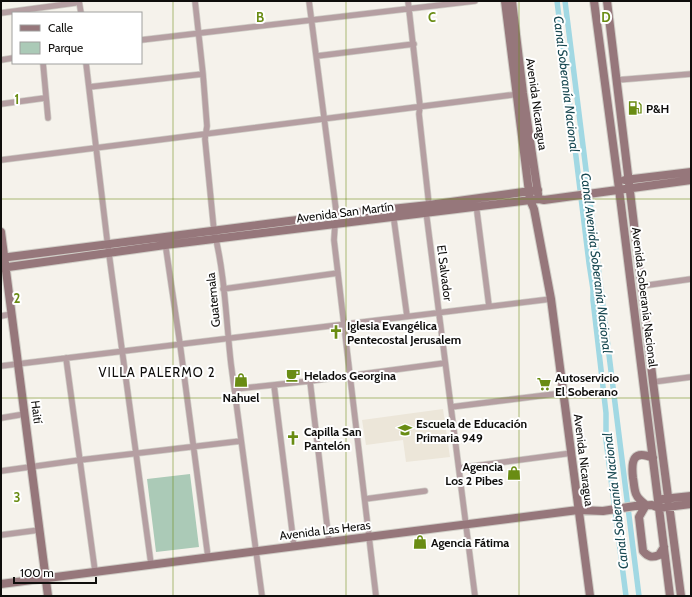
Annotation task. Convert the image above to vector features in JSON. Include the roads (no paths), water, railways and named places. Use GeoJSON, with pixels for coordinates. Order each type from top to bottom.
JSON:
{"type":"FeatureCollection","features":[{"type":"Feature","properties":{"kind":"main road","name":"Avenida Nicaragua"},"geometry":{"type":"LineString","coordinates":[[505,1],[520,93],[534,209],[551,298],[590,596]]}},
{"type":"Feature","properties":{"kind":"main road","name":"Avenida Nicaragua"},"geometry":{"type":"LineString","coordinates":[[512,1],[520,93]]}},
{"type":"Feature","properties":{"kind":"main road","name":"Avenida Soberanía Nacional"},"geometry":{"type":"LineString","coordinates":[[594,1],[620,190],[653,458],[654,505],[664,547],[670,596]]}},
{"type":"Feature","properties":{"kind":"main road","name":"Avenida Soberanía Nacional"},"geometry":{"type":"LineString","coordinates":[[607,1],[680,596]]}},
{"type":"Feature","properties":{"kind":"main road"},"geometry":{"type":"LineString","coordinates":[[618,181],[691,172]]}},
{"type":"Feature","properties":{"kind":"main road","name":"Avenida San Martín"},"geometry":{"type":"LineString","coordinates":[[4,268],[110,253],[214,231],[336,215],[393,213],[428,209],[476,207],[544,200],[691,180]]}},
{"type":"Feature","properties":{"kind":"main road","name":"Avenida San Martín"},"geometry":{"type":"LineString","coordinates":[[428,209],[476,198],[533,191]]}},
{"type":"Feature","properties":{"kind":"main road","name":"Avenida San Martín"},"geometry":{"type":"LineString","coordinates":[[3,258],[108,244],[216,240],[334,225],[393,213]]}},
{"type":"Feature","properties":{"kind":"main road","name":"Haití"},"geometry":{"type":"LineString","coordinates":[[1,232],[4,268],[12,314],[48,596]]}},
{"type":"Feature","properties":{"kind":"main road"},"geometry":{"type":"LineString","coordinates":[[635,318],[652,372]]}},
{"type":"Feature","properties":{"kind":"main road"},"geometry":{"type":"LineString","coordinates":[[653,458],[640,454],[632,462],[638,499],[654,505]]}},
{"type":"Feature","properties":{"kind":"main road","name":"Avenida Las Heras"},"geometry":{"type":"LineString","coordinates":[[1,584],[578,510],[603,511],[635,506],[654,505],[668,503],[691,496]]}},
{"type":"Feature","properties":{"kind":"main road","name":"Avenida Las Heras"},"geometry":{"type":"LineString","coordinates":[[668,503],[691,504]]}},
{"type":"Feature","properties":{"kind":"main road"},"geometry":{"type":"LineString","coordinates":[[654,505],[639,517],[643,551],[647,555],[655,557],[659,555],[664,547]]}},
{"type":"Feature","properties":{"kind":"street"},"geometry":{"type":"LineString","coordinates":[[1,13],[75,3],[79,1],[81,12]]}},
{"type":"Feature","properties":{"kind":"street","name":"Guatemala"},"geometry":{"type":"LineString","coordinates":[[195,1],[203,74],[207,126],[205,139],[214,231],[223,289],[241,441],[262,596]]}},
{"type":"Feature","properties":{"kind":"street"},"geometry":{"type":"LineString","coordinates":[[309,1],[336,215],[334,240],[376,596]]}},
{"type":"Feature","properties":{"kind":"street","name":"El Salvador"},"geometry":{"type":"LineString","coordinates":[[408,1],[414,44],[420,106],[419,114],[439,312],[475,596]]}},
{"type":"Feature","properties":{"kind":"street"},"geometry":{"type":"LineString","coordinates":[[142,40],[475,1]]}},
{"type":"Feature","properties":{"kind":"street"},"geometry":{"type":"LineString","coordinates":[[317,56],[414,44]]}},
{"type":"Feature","properties":{"kind":"street"},"geometry":{"type":"LineString","coordinates":[[1,60],[12,58]]}},
{"type":"Feature","properties":{"kind":"street"},"geometry":{"type":"LineString","coordinates":[[42,64],[48,118]]}},
{"type":"Feature","properties":{"kind":"street"},"geometry":{"type":"LineString","coordinates":[[86,64],[108,244],[151,564]]}},
{"type":"Feature","properties":{"kind":"street"},"geometry":{"type":"LineString","coordinates":[[89,87],[203,74]]}},
{"type":"Feature","properties":{"kind":"street"},"geometry":{"type":"LineString","coordinates":[[617,80],[691,74]]}},
{"type":"Feature","properties":{"kind":"street"},"geometry":{"type":"LineString","coordinates":[[1,160],[520,93]]}},
{"type":"Feature","properties":{"kind":"street"},"geometry":{"type":"LineString","coordinates":[[1,104],[45,98]]}},
{"type":"Feature","properties":{"kind":"street"},"geometry":{"type":"LineString","coordinates":[[476,198],[489,306]]}},
{"type":"Feature","properties":{"kind":"street"},"geometry":{"type":"LineString","coordinates":[[393,213],[407,316]]}},
{"type":"Feature","properties":{"kind":"street"},"geometry":{"type":"LineString","coordinates":[[165,242],[208,557]]}},
{"type":"Feature","properties":{"kind":"street"},"geometry":{"type":"LineString","coordinates":[[223,289],[338,273]]}},
{"type":"Feature","properties":{"kind":"street"},"geometry":{"type":"LineString","coordinates":[[642,286],[691,279]]}},
{"type":"Feature","properties":{"kind":"street"},"geometry":{"type":"LineString","coordinates":[[1,366],[551,298]]}},
{"type":"Feature","properties":{"kind":"street"},"geometry":{"type":"LineString","coordinates":[[1,316],[12,314]]}},
{"type":"Feature","properties":{"kind":"street"},"geometry":{"type":"LineString","coordinates":[[66,358],[95,571]]}},
{"type":"Feature","properties":{"kind":"street"},"geometry":{"type":"LineString","coordinates":[[235,389],[310,381],[445,363]]}},
{"type":"Feature","properties":{"kind":"street"},"geometry":{"type":"LineString","coordinates":[[653,382],[691,377]]}},
{"type":"Feature","properties":{"kind":"street"},"geometry":{"type":"LineString","coordinates":[[310,381],[329,542]]}},
{"type":"Feature","properties":{"kind":"street"},"geometry":{"type":"LineString","coordinates":[[274,385],[294,546]]}},
{"type":"Feature","properties":{"kind":"street"},"geometry":{"type":"LineString","coordinates":[[451,407],[563,393]]}},
{"type":"Feature","properties":{"kind":"street"},"geometry":{"type":"LineString","coordinates":[[1,418],[25,414]]}},
{"type":"Feature","properties":{"kind":"street"},"geometry":{"type":"LineString","coordinates":[[1,471],[241,441]]}},
{"type":"Feature","properties":{"kind":"street"},"geometry":{"type":"LineString","coordinates":[[459,468],[572,453]]}},
{"type":"Feature","properties":{"kind":"street"},"geometry":{"type":"LineString","coordinates":[[365,499],[425,491]]}},
{"type":"Feature","properties":{"kind":"street"},"geometry":{"type":"LineString","coordinates":[[1,535],[39,530]]}},
{"type":"Feature","properties":{"kind":"waterway","name":"Canal Soberanía Nacional"},"geometry":{"type":"LineString","coordinates":[[557,1],[593,289],[606,413],[606,440],[626,596]]}},
{"type":"Feature","properties":{"kind":"waterway","name":"Canal Avenida Soberanía Nacional"},"geometry":{"type":"LineString","coordinates":[[565,1],[639,596]]}},
{"type":"Feature","properties":{"kind":"place","name":"P&H"},"geometry":{"type":"Point","coordinates":[635,108]}},
{"type":"Feature","properties":{"kind":"place","name":"Iglesia Evangélica Pentecostal Jerusalem"},"geometry":{"type":"Point","coordinates":[336,332]}},
{"type":"Feature","properties":{"kind":"place","name":"Helados Georgina"},"geometry":{"type":"Point","coordinates":[293,375]}},
{"type":"Feature","properties":{"kind":"place","name":"Nahuel"},"geometry":{"type":"Point","coordinates":[241,380]}},
{"type":"Feature","properties":{"kind":"place","name":"Autoservicio El Soberano"},"geometry":{"type":"Point","coordinates":[544,384]}},
{"type":"Feature","properties":{"kind":"place","name":"Escuela de Educación Primaria 949"},"geometry":{"type":"Point","coordinates":[405,430]}},
{"type":"Feature","properties":{"kind":"place","name":"Capilla San Pantelón"},"geometry":{"type":"Point","coordinates":[293,438]}},
{"type":"Feature","properties":{"kind":"place","name":"Agencia Los 2 Pibes"},"geometry":{"type":"Point","coordinates":[514,473]}},
{"type":"Feature","properties":{"kind":"place","name":"Agencia Fátima"},"geometry":{"type":"Point","coordinates":[420,542]}},
{"type":"Feature","properties":{"kind":"district","name":"VILLA PALERMO 2"},"geometry":{"type":"Point","coordinates":[157,372]}}]}
